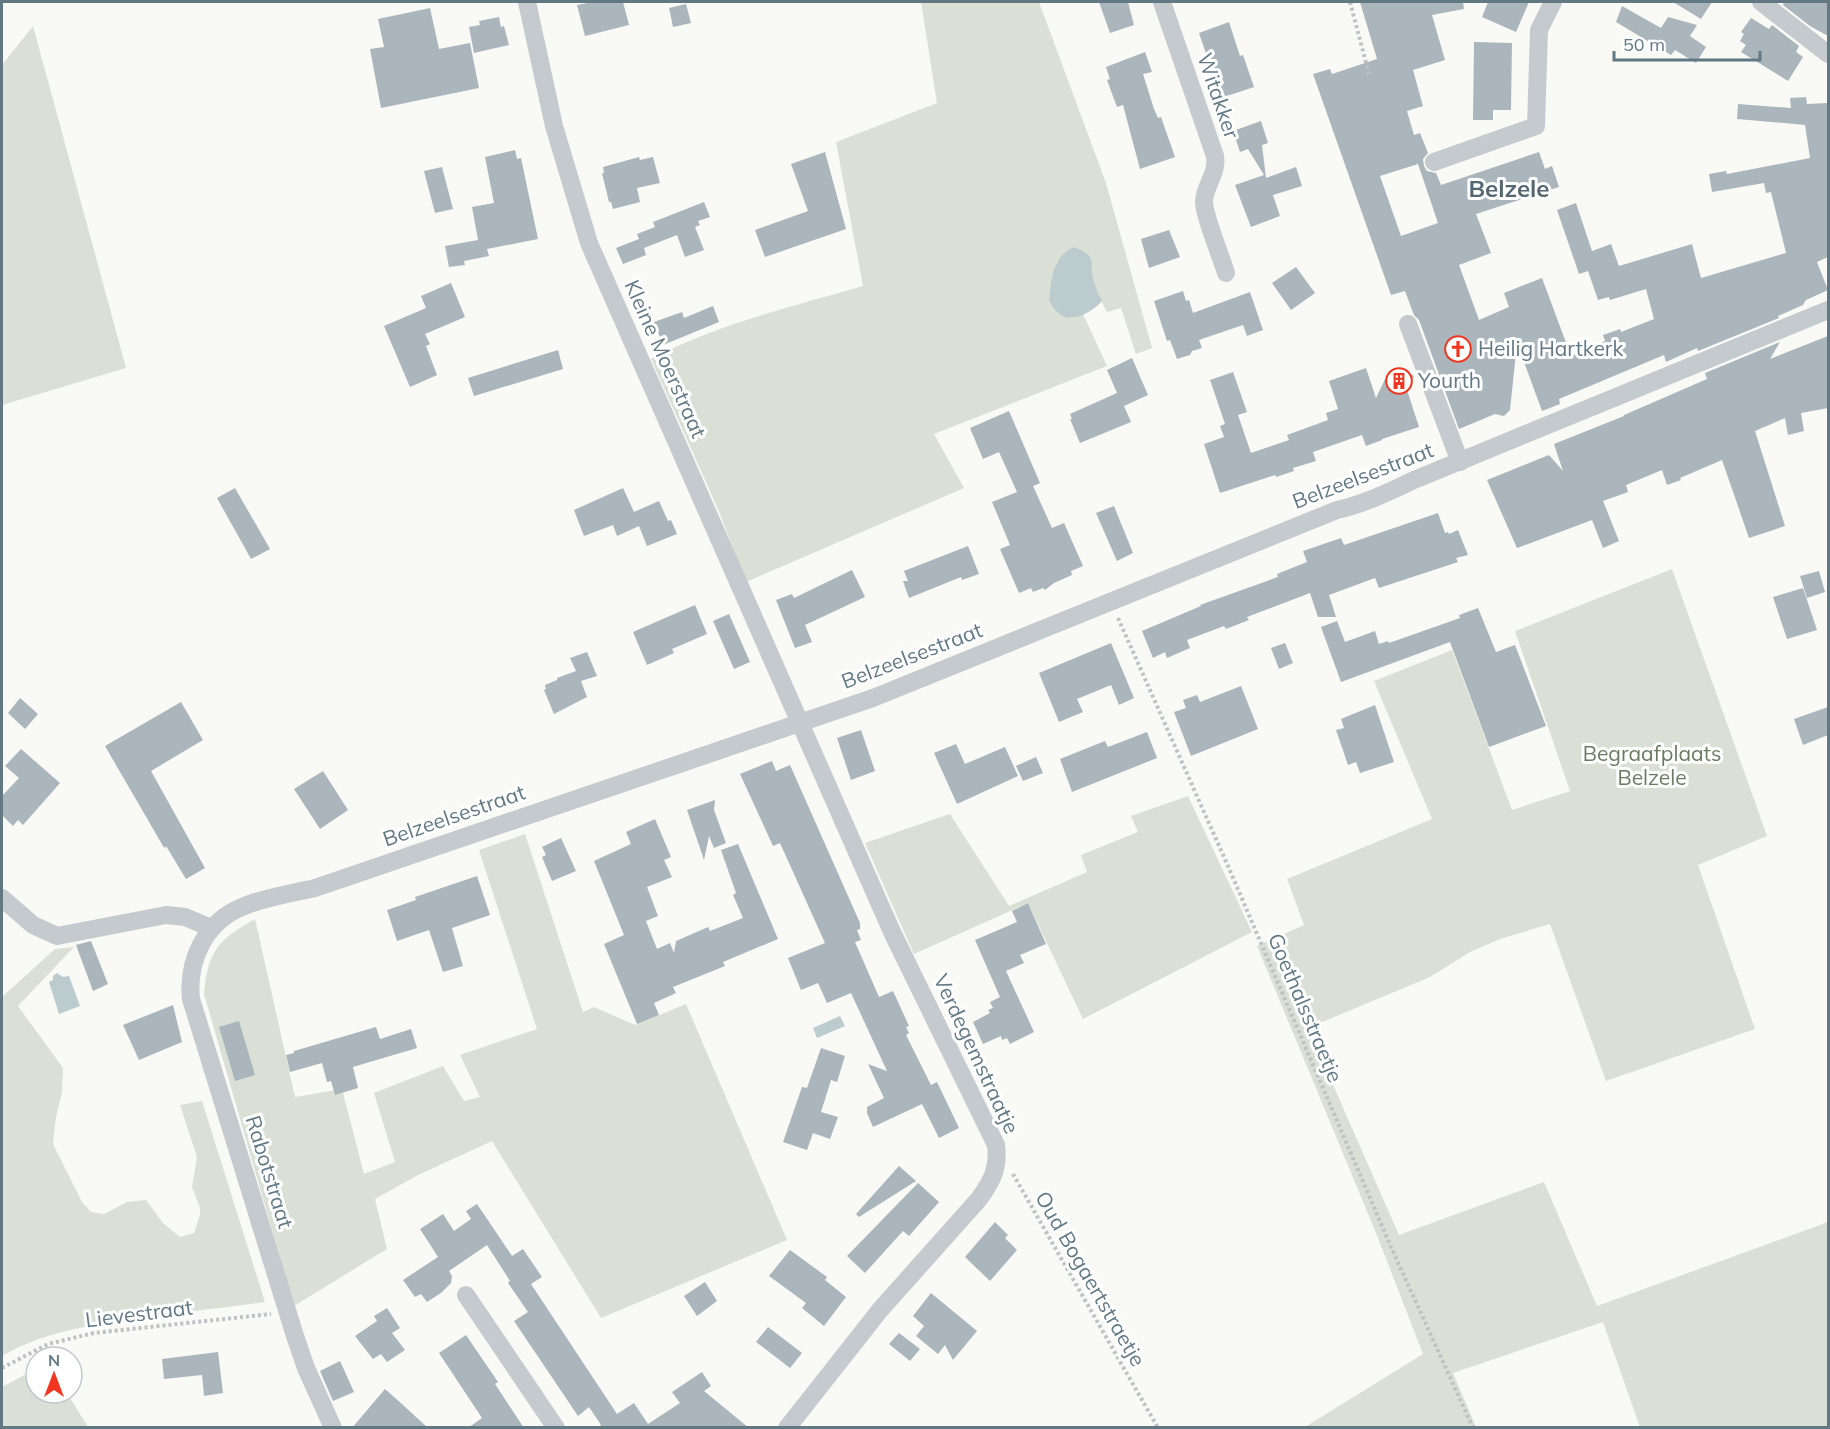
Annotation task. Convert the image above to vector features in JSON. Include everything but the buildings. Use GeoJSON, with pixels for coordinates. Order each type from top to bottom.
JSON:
{"type":"FeatureCollection","features":[{"type":"Feature","properties":{"kind":"street","name":"Kleine Moerstraat"},"geometry":{"type":"LineString","coordinates":[[527,2],[554,126],[589,243],[800,722]]}},
{"type":"Feature","properties":{"kind":"street","name":"Witakker"},"geometry":{"type":"LineString","coordinates":[[1162,2],[1215,156],[1217,165],[1207,189],[1204,204],[1226,273]]}},
{"type":"Feature","properties":{"kind":"street"},"geometry":{"type":"LineString","coordinates":[[1434,162],[1536,126],[1539,30],[1553,2]]}},
{"type":"Feature","properties":{"kind":"street"},"geometry":{"type":"LineString","coordinates":[[1761,2],[1828,54]]}},
{"type":"Feature","properties":{"kind":"street","name":"Belzeelsestraat"},"geometry":{"type":"LineString","coordinates":[[211,928],[242,906],[315,888],[873,698],[1337,510],[1381,496],[1828,310]]}},
{"type":"Feature","properties":{"kind":"street"},"geometry":{"type":"LineString","coordinates":[[1408,324],[1460,462]]}},
{"type":"Feature","properties":{"kind":"street","name":"Verdegemstraatje"},"geometry":{"type":"LineString","coordinates":[[787,1428],[880,1310],[979,1199],[988,1186],[998,1161],[996,1145],[892,932],[800,722]]}},
{"type":"Feature","properties":{"kind":"street"},"geometry":{"type":"LineString","coordinates":[[2,898],[33,925],[57,936],[166,915],[185,917],[211,928]]}},
{"type":"Feature","properties":{"kind":"street","name":"Rabotstraat"},"geometry":{"type":"LineString","coordinates":[[211,928],[200,946],[193,966],[189,983],[191,999],[287,1312],[306,1368],[333,1428]]}},
{"type":"Feature","properties":{"kind":"street"},"geometry":{"type":"LineString","coordinates":[[466,1295],[556,1428]]}},
{"type":"Feature","properties":{"kind":"path"},"geometry":{"type":"LineString","coordinates":[[1350,2],[1369,74]]}},
{"type":"Feature","properties":{"kind":"path","name":"Goethalsstraetje"},"geometry":{"type":"LineString","coordinates":[[1110,601],[1228,866],[1391,1246],[1473,1428]]}},
{"type":"Feature","properties":{"kind":"path","name":"Oud Bogaertstraetje"},"geometry":{"type":"LineString","coordinates":[[996,1145],[1158,1428]]}},
{"type":"Feature","properties":{"kind":"path","name":"Lievestraat"},"geometry":{"type":"LineString","coordinates":[[2,1368],[48,1344],[94,1333],[287,1312]]}},
{"type":"Feature","properties":{"kind":"green space"},"geometry":{"type":"Polygon","coordinates":[[[921,2],[1039,2],[1106,183],[1152,348],[1136,354],[1121,308],[1107,312],[1094,284],[1091,259],[1086,253],[1074,247],[1056,263],[1049,300],[1072,317],[1083,314],[1107,366],[934,434],[964,488],[746,582],[718,509],[651,359],[728,326],[863,286],[836,142],[937,103],[921,2]]]}},
{"type":"Feature","properties":{"kind":"green space"},"geometry":{"type":"Polygon","coordinates":[[[33,26],[126,368],[2,405],[2,65],[33,26]]]}},
{"type":"Feature","properties":{"kind":"green space","name":"Begraafplaats Belzele"},"geometry":{"type":"Polygon","coordinates":[[[1672,569],[1767,836],[1698,865],[1755,1029],[1606,1081],[1550,924],[1500,939],[1470,952],[1430,977],[1308,1028],[1399,1235],[1544,1182],[1597,1306],[1828,1222],[1828,1427],[1640,1427],[1603,1322],[1453,1373],[1476,1427],[1305,1427],[1423,1354],[1376,1233],[1257,946],[1304,925],[1287,879],[1432,819],[1374,681],[1452,650],[1512,810],[1570,791],[1515,631],[1672,569]]]}},
{"type":"Feature","properties":{"kind":"green space"},"geometry":{"type":"Polygon","coordinates":[[[1188,796],[1252,932],[1083,1019],[1028,903],[914,954],[865,843],[950,814],[1009,906],[1087,872],[1081,855],[1138,832],[1131,816],[1188,796]]]}},
{"type":"Feature","properties":{"kind":"green space"},"geometry":{"type":"Polygon","coordinates":[[[525,834],[583,1012],[594,1007],[635,1025],[686,1004],[787,1240],[601,1318],[492,1141],[418,1175],[375,1199],[387,1249],[294,1306],[204,994],[212,957],[224,941],[255,919],[295,1097],[342,1089],[364,1174],[395,1162],[374,1093],[443,1066],[464,1101],[480,1097],[460,1055],[537,1029],[479,850],[525,834]]]}},
{"type":"Feature","properties":{"kind":"green space"},"geometry":{"type":"Polygon","coordinates":[[[74,947],[18,1006],[63,1068],[62,1092],[53,1144],[82,1202],[91,1212],[104,1214],[127,1202],[146,1200],[163,1223],[180,1237],[194,1233],[200,1215],[200,1208],[192,1187],[197,1157],[180,1105],[202,1101],[265,1302],[77,1328],[38,1339],[2,1356],[2,997],[55,949],[74,947]]]}},
{"type":"Feature","properties":{"kind":"green space"},"geometry":{"type":"Polygon","coordinates":[[[24,1375],[24,1405],[74,1405],[88,1427],[2,1427],[2,1387],[24,1375]]]}},
{"type":"Feature","properties":{"kind":"shaded area"},"geometry":{"type":"Polygon","coordinates":[[[1074,247],[1090,257],[1092,275],[1102,301],[1081,316],[1068,317],[1057,312],[1049,300],[1052,276],[1057,262],[1061,256],[1074,247]]]}},
{"type":"Feature","properties":{"kind":"shaded area"},"geometry":{"type":"Polygon","coordinates":[[[57,973],[63,977],[69,976],[80,1006],[59,1014],[49,982],[57,973]]]}},
{"type":"Feature","properties":{"kind":"shaded area"},"geometry":{"type":"Polygon","coordinates":[[[840,1016],[845,1026],[817,1038],[813,1028],[840,1016]]]}},
{"type":"Feature","properties":{"kind":"place","name":"Heilig Hartkerk"},"geometry":{"type":"Point","coordinates":[1458,349]}},
{"type":"Feature","properties":{"kind":"place","name":"Yourth"},"geometry":{"type":"Point","coordinates":[1399,381]}},
{"type":"Feature","properties":{"kind":"district","name":"Belzele"},"geometry":{"type":"Point","coordinates":[1509,189]}}]}
